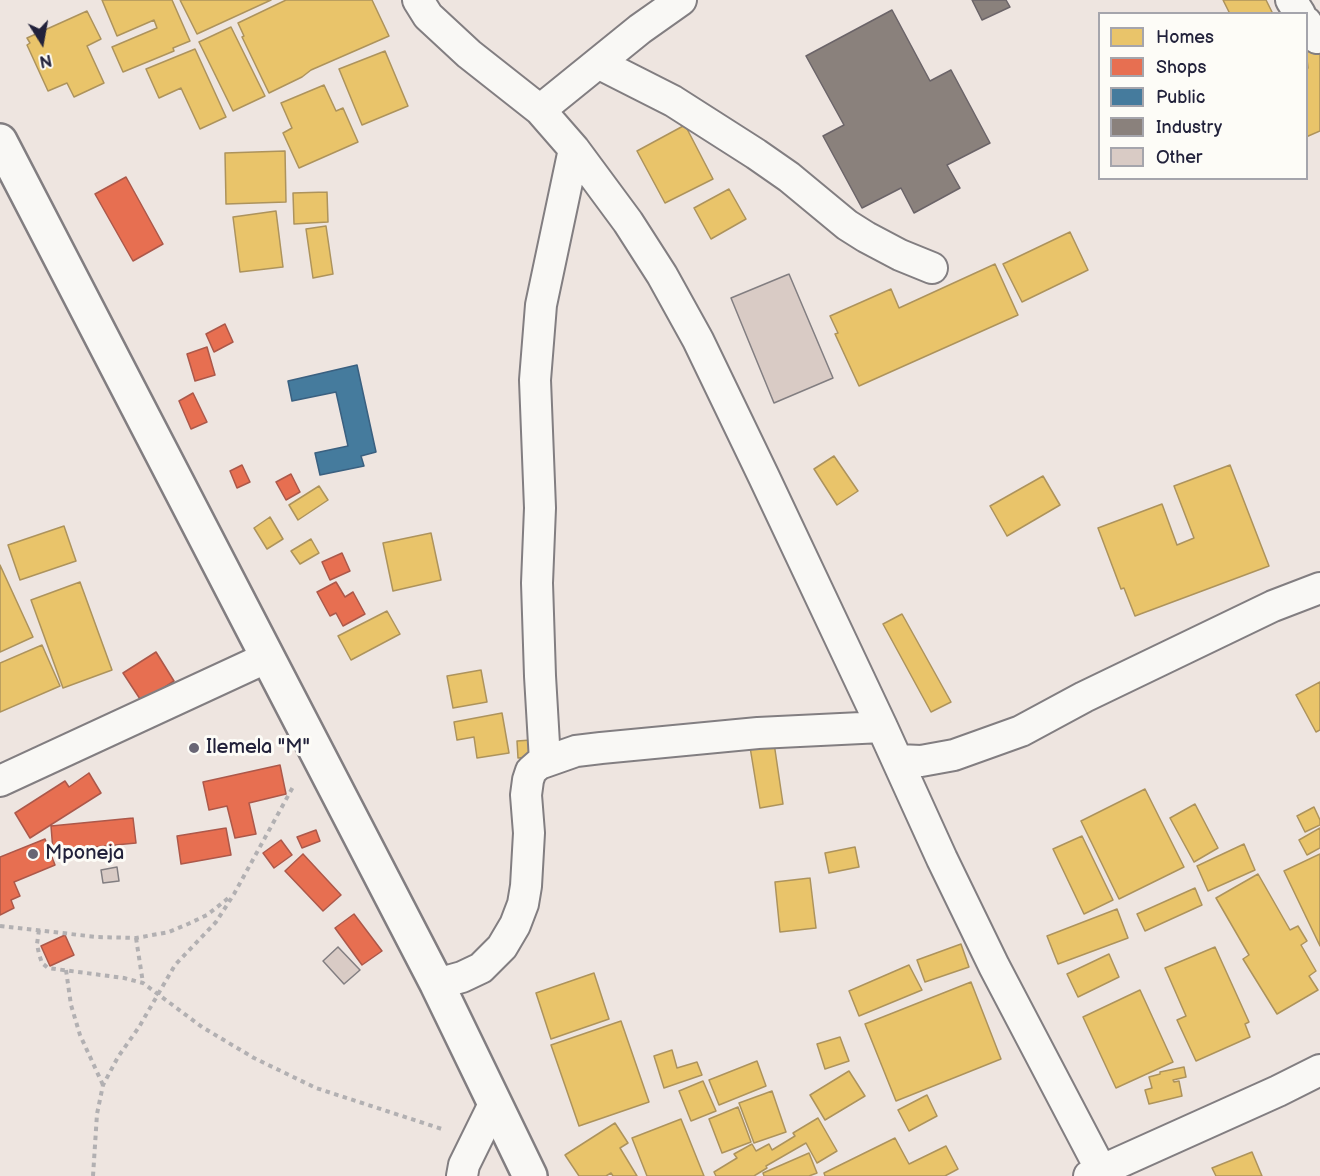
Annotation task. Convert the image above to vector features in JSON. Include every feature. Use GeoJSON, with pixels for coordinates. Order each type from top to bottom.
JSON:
{"type":"FeatureCollection","features":[{"type":"Feature","properties":{"kind":"street"},"geometry":{"type":"LineString","coordinates":[[418,0],[428,16],[470,54],[540,110],[574,149],[628,222],[662,275],[698,340],[882,727],[942,859],[1095,1173],[1320,1070]]}},
{"type":"Feature","properties":{"kind":"street"},"geometry":{"type":"LineString","coordinates":[[540,110],[640,29],[681,0]]}},
{"type":"Feature","properties":{"kind":"street"},"geometry":{"type":"LineString","coordinates":[[598,63],[673,101],[756,154],[789,177],[847,225],[866,237],[900,255],[932,268]]}},
{"type":"Feature","properties":{"kind":"street"},"geometry":{"type":"LineString","coordinates":[[0,141],[437,984],[530,1176]]}},
{"type":"Feature","properties":{"kind":"street"},"geometry":{"type":"LineString","coordinates":[[545,761],[537,583],[540,508],[535,380],[541,305],[574,149]]}},
{"type":"Feature","properties":{"kind":"street"},"geometry":{"type":"LineString","coordinates":[[897,760],[921,761],[954,755],[1020,731],[1231,626],[1273,606],[1320,588]]}},
{"type":"Feature","properties":{"kind":"street"},"geometry":{"type":"LineString","coordinates":[[0,782],[268,657]]}},
{"type":"Feature","properties":{"kind":"street"},"geometry":{"type":"LineString","coordinates":[[437,984],[462,977],[481,968],[502,946],[515,925],[523,904],[526,886],[528,780],[531,771],[545,761],[576,752],[693,738],[882,727]]}},
{"type":"Feature","properties":{"kind":"street"},"geometry":{"type":"LineString","coordinates":[[462,1176],[494,1104]]}},
{"type":"Feature","properties":{"kind":"path"},"geometry":{"type":"LineString","coordinates":[[93,1176],[97,1114],[103,1086],[118,1057],[139,1027],[175,965],[208,931],[234,894],[315,749]]}},
{"type":"Feature","properties":{"kind":"path"},"geometry":{"type":"LineString","coordinates":[[0,926],[97,937],[136,938],[169,932],[188,924],[207,915],[234,894]]}},
{"type":"Feature","properties":{"kind":"path"},"geometry":{"type":"LineString","coordinates":[[39,930],[38,944],[42,963],[48,968],[124,978],[143,983],[202,1027],[254,1058],[316,1088],[477,1141]]}},
{"type":"Feature","properties":{"kind":"path"},"geometry":{"type":"LineString","coordinates":[[136,938],[143,983]]}},
{"type":"Feature","properties":{"kind":"path"},"geometry":{"type":"LineString","coordinates":[[66,970],[71,1005],[80,1035],[103,1086]]}},
{"type":"Feature","properties":{"kind":"building: Homes"},"geometry":{"type":"Polygon","coordinates":[[[102,0],[172,0],[190,41],[173,48],[174,51],[123,72],[112,47],[157,28],[154,20],[117,36],[102,0]]]}},
{"type":"Feature","properties":{"kind":"building: Homes"},"geometry":{"type":"Polygon","coordinates":[[[180,0],[271,0],[197,34],[180,0]]]}},
{"type":"Feature","properties":{"kind":"building: Homes"},"geometry":{"type":"Polygon","coordinates":[[[286,0],[372,0],[389,36],[311,70],[302,77],[269,93],[242,37],[244,36],[238,23],[286,0]]]}},
{"type":"Feature","properties":{"kind":"building: Homes"},"geometry":{"type":"Polygon","coordinates":[[[1223,0],[1266,0],[1272,12],[1229,12],[1223,0]]]}},
{"type":"Feature","properties":{"kind":"building: Homes"},"geometry":{"type":"Polygon","coordinates":[[[87,11],[101,39],[87,46],[104,83],[74,97],[67,83],[48,91],[27,45],[30,43],[27,38],[87,11]]]}},
{"type":"Feature","properties":{"kind":"building: Homes"},"geometry":{"type":"Polygon","coordinates":[[[231,27],[265,96],[233,111],[199,42],[231,27]]]}},
{"type":"Feature","properties":{"kind":"building: Homes"},"geometry":{"type":"Polygon","coordinates":[[[1320,45],[1320,131],[1308,136],[1308,68],[1308,50],[1320,45]]]}},
{"type":"Feature","properties":{"kind":"building: Homes"},"geometry":{"type":"Polygon","coordinates":[[[195,49],[226,117],[200,129],[181,88],[159,98],[146,69],[195,49]]]}},
{"type":"Feature","properties":{"kind":"building: Homes"},"geometry":{"type":"Polygon","coordinates":[[[385,51],[408,106],[362,125],[339,69],[385,51]]]}},
{"type":"Feature","properties":{"kind":"building: Homes"},"geometry":{"type":"Polygon","coordinates":[[[324,85],[336,111],[343,108],[358,142],[299,168],[283,133],[292,128],[281,103],[324,85]]]}},
{"type":"Feature","properties":{"kind":"building: Homes"},"geometry":{"type":"Polygon","coordinates":[[[685,125],[713,179],[665,203],[637,151],[685,125]]]}},
{"type":"Feature","properties":{"kind":"building: Homes"},"geometry":{"type":"Polygon","coordinates":[[[285,151],[286,202],[226,204],[225,153],[285,151]]]}},
{"type":"Feature","properties":{"kind":"building: Homes"},"geometry":{"type":"Polygon","coordinates":[[[729,189],[746,219],[711,239],[694,208],[729,189]]]}},
{"type":"Feature","properties":{"kind":"building: Homes"},"geometry":{"type":"Polygon","coordinates":[[[327,192],[328,222],[294,224],[293,193],[327,192]]]}},
{"type":"Feature","properties":{"kind":"building: Homes"},"geometry":{"type":"Polygon","coordinates":[[[276,211],[283,267],[240,272],[233,217],[276,211]]]}},
{"type":"Feature","properties":{"kind":"building: Homes"},"geometry":{"type":"Polygon","coordinates":[[[326,226],[333,274],[313,278],[306,229],[326,226]]]}},
{"type":"Feature","properties":{"kind":"building: Homes"},"geometry":{"type":"Polygon","coordinates":[[[1070,232],[1088,270],[1022,302],[1003,264],[1070,232]]]}},
{"type":"Feature","properties":{"kind":"building: Homes"},"geometry":{"type":"Polygon","coordinates":[[[995,264],[1018,315],[859,386],[835,334],[838,333],[830,316],[891,289],[899,308],[995,264]]]}},
{"type":"Feature","properties":{"kind":"building: Homes"},"geometry":{"type":"Polygon","coordinates":[[[834,456],[858,491],[837,505],[814,469],[834,456]]]}},
{"type":"Feature","properties":{"kind":"building: Homes"},"geometry":{"type":"Polygon","coordinates":[[[1230,465],[1269,566],[1135,616],[1124,588],[1121,589],[1098,528],[1162,504],[1177,545],[1194,538],[1174,486],[1230,465]]]}},
{"type":"Feature","properties":{"kind":"building: Homes"},"geometry":{"type":"Polygon","coordinates":[[[1043,476],[1060,505],[1007,536],[990,506],[1043,476]]]}},
{"type":"Feature","properties":{"kind":"building: Homes"},"geometry":{"type":"Polygon","coordinates":[[[319,486],[328,500],[298,520],[289,505],[319,486]]]}},
{"type":"Feature","properties":{"kind":"building: Homes"},"geometry":{"type":"Polygon","coordinates":[[[270,517],[283,539],[267,549],[254,528],[270,517]]]}},
{"type":"Feature","properties":{"kind":"building: Homes"},"geometry":{"type":"Polygon","coordinates":[[[64,526],[76,561],[20,580],[8,545],[64,526]]]}},
{"type":"Feature","properties":{"kind":"building: Homes"},"geometry":{"type":"Polygon","coordinates":[[[431,533],[441,580],[393,591],[383,543],[431,533]]]}},
{"type":"Feature","properties":{"kind":"building: Homes"},"geometry":{"type":"Polygon","coordinates":[[[311,539],[319,553],[300,564],[291,551],[311,539]]]}},
{"type":"Feature","properties":{"kind":"building: Homes"},"geometry":{"type":"Polygon","coordinates":[[[0,565],[33,637],[0,652],[0,565]]]}},
{"type":"Feature","properties":{"kind":"building: Homes"},"geometry":{"type":"Polygon","coordinates":[[[80,582],[112,670],[63,688],[31,600],[80,582]]]}},
{"type":"Feature","properties":{"kind":"building: Homes"},"geometry":{"type":"Polygon","coordinates":[[[387,611],[400,634],[351,660],[338,636],[387,611]]]}},
{"type":"Feature","properties":{"kind":"building: Homes"},"geometry":{"type":"Polygon","coordinates":[[[902,614],[951,702],[931,712],[883,624],[902,614]]]}},
{"type":"Feature","properties":{"kind":"building: Homes"},"geometry":{"type":"Polygon","coordinates":[[[42,645],[60,686],[0,712],[0,663],[42,645]]]}},
{"type":"Feature","properties":{"kind":"building: Homes"},"geometry":{"type":"Polygon","coordinates":[[[481,670],[487,702],[453,708],[447,676],[481,670]]]}},
{"type":"Feature","properties":{"kind":"building: Homes"},"geometry":{"type":"Polygon","coordinates":[[[1320,682],[1320,730],[1316,732],[1296,695],[1320,682]]]}},
{"type":"Feature","properties":{"kind":"building: Homes"},"geometry":{"type":"Polygon","coordinates":[[[502,713],[509,753],[477,758],[474,737],[457,740],[454,722],[502,713]]]}},
{"type":"Feature","properties":{"kind":"building: Homes"},"geometry":{"type":"Polygon","coordinates":[[[531,740],[532,757],[518,758],[517,741],[531,740]]]}},
{"type":"Feature","properties":{"kind":"building: Homes"},"geometry":{"type":"Polygon","coordinates":[[[774,743],[783,804],[760,808],[750,747],[774,743]]]}},
{"type":"Feature","properties":{"kind":"building: Homes"},"geometry":{"type":"Polygon","coordinates":[[[1145,789],[1184,867],[1119,899],[1081,821],[1145,789]]]}},
{"type":"Feature","properties":{"kind":"building: Homes"},"geometry":{"type":"Polygon","coordinates":[[[1195,804],[1218,848],[1194,862],[1170,818],[1195,804]]]}},
{"type":"Feature","properties":{"kind":"building: Homes"},"geometry":{"type":"Polygon","coordinates":[[[1314,807],[1320,825],[1305,832],[1297,816],[1314,807]]]}},
{"type":"Feature","properties":{"kind":"building: Homes"},"geometry":{"type":"Polygon","coordinates":[[[1320,828],[1320,848],[1307,855],[1299,840],[1320,828]]]}},
{"type":"Feature","properties":{"kind":"building: Homes"},"geometry":{"type":"Polygon","coordinates":[[[1082,836],[1113,900],[1084,914],[1053,849],[1082,836]]]}},
{"type":"Feature","properties":{"kind":"building: Homes"},"geometry":{"type":"Polygon","coordinates":[[[1244,844],[1255,870],[1208,891],[1197,866],[1244,844]]]}},
{"type":"Feature","properties":{"kind":"building: Homes"},"geometry":{"type":"Polygon","coordinates":[[[855,847],[859,867],[829,873],[825,853],[855,847]]]}},
{"type":"Feature","properties":{"kind":"building: Homes"},"geometry":{"type":"Polygon","coordinates":[[[1320,854],[1320,946],[1284,871],[1320,854]]]}},
{"type":"Feature","properties":{"kind":"building: Homes"},"geometry":{"type":"Polygon","coordinates":[[[1258,874],[1290,930],[1298,926],[1307,941],[1301,945],[1316,971],[1309,976],[1318,990],[1277,1014],[1243,959],[1249,955],[1216,898],[1258,874]]]}},
{"type":"Feature","properties":{"kind":"building: Homes"},"geometry":{"type":"Polygon","coordinates":[[[810,878],[816,928],[780,932],[775,882],[810,878]]]}},
{"type":"Feature","properties":{"kind":"building: Homes"},"geometry":{"type":"Polygon","coordinates":[[[1195,888],[1202,905],[1145,931],[1137,914],[1195,888]]]}},
{"type":"Feature","properties":{"kind":"building: Homes"},"geometry":{"type":"Polygon","coordinates":[[[1117,909],[1128,938],[1058,964],[1047,936],[1117,909]]]}},
{"type":"Feature","properties":{"kind":"building: Homes"},"geometry":{"type":"Polygon","coordinates":[[[961,944],[969,967],[925,982],[917,960],[961,944]]]}},
{"type":"Feature","properties":{"kind":"building: Homes"},"geometry":{"type":"Polygon","coordinates":[[[1215,947],[1249,1022],[1245,1024],[1250,1037],[1196,1061],[1177,1020],[1186,1016],[1165,968],[1215,947]]]}},
{"type":"Feature","properties":{"kind":"building: Homes"},"geometry":{"type":"Polygon","coordinates":[[[1109,954],[1119,977],[1078,997],[1067,974],[1109,954]]]}},
{"type":"Feature","properties":{"kind":"building: Homes"},"geometry":{"type":"Polygon","coordinates":[[[909,965],[922,990],[859,1016],[849,991],[909,965]]]}},
{"type":"Feature","properties":{"kind":"building: Homes"},"geometry":{"type":"Polygon","coordinates":[[[594,973],[609,1019],[551,1039],[536,993],[594,973]]]}},
{"type":"Feature","properties":{"kind":"building: Homes"},"geometry":{"type":"Polygon","coordinates":[[[971,982],[1001,1059],[896,1101],[865,1024],[971,982]]]}},
{"type":"Feature","properties":{"kind":"building: Homes"},"geometry":{"type":"Polygon","coordinates":[[[1140,990],[1173,1062],[1116,1088],[1083,1017],[1140,990]]]}},
{"type":"Feature","properties":{"kind":"building: Homes"},"geometry":{"type":"Polygon","coordinates":[[[621,1021],[649,1102],[579,1126],[551,1045],[621,1021]]]}},
{"type":"Feature","properties":{"kind":"building: Homes"},"geometry":{"type":"Polygon","coordinates":[[[840,1037],[849,1061],[825,1069],[817,1044],[840,1037]]]}},
{"type":"Feature","properties":{"kind":"building: Homes"},"geometry":{"type":"Polygon","coordinates":[[[672,1050],[677,1068],[697,1062],[702,1075],[664,1088],[654,1056],[672,1050]]]}},
{"type":"Feature","properties":{"kind":"building: Homes"},"geometry":{"type":"Polygon","coordinates":[[[757,1061],[766,1086],[719,1105],[709,1080],[757,1061]]]}},
{"type":"Feature","properties":{"kind":"building: Homes"},"geometry":{"type":"Polygon","coordinates":[[[1184,1067],[1186,1077],[1173,1080],[1174,1082],[1179,1081],[1182,1096],[1149,1104],[1145,1090],[1152,1088],[1149,1077],[1184,1067]]]}},
{"type":"Feature","properties":{"kind":"building: Homes"},"geometry":{"type":"Polygon","coordinates":[[[849,1071],[865,1096],[825,1120],[810,1095],[849,1071]]]}},
{"type":"Feature","properties":{"kind":"building: Homes"},"geometry":{"type":"Polygon","coordinates":[[[703,1081],[716,1111],[691,1121],[679,1091],[703,1081]]]}},
{"type":"Feature","properties":{"kind":"building: Homes"},"geometry":{"type":"Polygon","coordinates":[[[772,1091],[786,1132],[754,1143],[739,1103],[772,1091]]]}},
{"type":"Feature","properties":{"kind":"building: Homes"},"geometry":{"type":"Polygon","coordinates":[[[927,1095],[937,1116],[909,1131],[898,1110],[927,1095]]]}},
{"type":"Feature","properties":{"kind":"building: Homes"},"geometry":{"type":"Polygon","coordinates":[[[738,1107],[751,1142],[722,1153],[709,1119],[738,1107]]]}},
{"type":"Feature","properties":{"kind":"building: Homes"},"geometry":{"type":"Polygon","coordinates":[[[818,1118],[837,1151],[817,1163],[806,1143],[766,1166],[767,1168],[754,1176],[716,1176],[714,1172],[737,1158],[734,1154],[752,1144],[756,1151],[769,1144],[772,1150],[795,1136],[793,1133],[818,1118]]]}},
{"type":"Feature","properties":{"kind":"building: Homes"},"geometry":{"type":"Polygon","coordinates":[[[681,1119],[704,1176],[647,1176],[632,1138],[681,1119]]]}},
{"type":"Feature","properties":{"kind":"building: Homes"},"geometry":{"type":"Polygon","coordinates":[[[615,1123],[628,1143],[620,1148],[637,1176],[613,1176],[611,1173],[606,1176],[579,1176],[565,1155],[615,1123]]]}},
{"type":"Feature","properties":{"kind":"building: Homes"},"geometry":{"type":"Polygon","coordinates":[[[895,1138],[909,1164],[946,1146],[958,1169],[945,1176],[825,1176],[824,1173],[895,1138]]]}},
{"type":"Feature","properties":{"kind":"building: Homes"},"geometry":{"type":"Polygon","coordinates":[[[1252,1152],[1262,1176],[1216,1176],[1212,1168],[1252,1152]]]}},
{"type":"Feature","properties":{"kind":"building: Homes"},"geometry":{"type":"Polygon","coordinates":[[[809,1153],[817,1173],[809,1176],[764,1176],[763,1173],[809,1153]]]}},
{"type":"Feature","properties":{"kind":"building: Shops"},"geometry":{"type":"Polygon","coordinates":[[[126,177],[163,244],[133,261],[95,194],[126,177]]]}},
{"type":"Feature","properties":{"kind":"building: Shops"},"geometry":{"type":"Polygon","coordinates":[[[225,324],[233,342],[214,352],[206,334],[225,324]]]}},
{"type":"Feature","properties":{"kind":"building: Shops"},"geometry":{"type":"Polygon","coordinates":[[[207,347],[215,375],[195,381],[187,354],[207,347]]]}},
{"type":"Feature","properties":{"kind":"building: Shops"},"geometry":{"type":"Polygon","coordinates":[[[193,393],[207,422],[191,429],[179,401],[193,393]]]}},
{"type":"Feature","properties":{"kind":"building: Shops"},"geometry":{"type":"Polygon","coordinates":[[[242,465],[250,482],[237,488],[230,471],[242,465]]]}},
{"type":"Feature","properties":{"kind":"building: Shops"},"geometry":{"type":"Polygon","coordinates":[[[291,474],[300,492],[286,500],[276,482],[291,474]]]}},
{"type":"Feature","properties":{"kind":"building: Shops"},"geometry":{"type":"Polygon","coordinates":[[[342,553],[350,571],[330,580],[322,562],[342,553]]]}},
{"type":"Feature","properties":{"kind":"building: Shops"},"geometry":{"type":"Polygon","coordinates":[[[336,582],[345,597],[353,592],[365,614],[343,626],[336,613],[330,616],[317,592],[336,582]]]}},
{"type":"Feature","properties":{"kind":"building: Shops"},"geometry":{"type":"Polygon","coordinates":[[[156,652],[174,681],[142,702],[123,673],[156,652]]]}},
{"type":"Feature","properties":{"kind":"building: Shops"},"geometry":{"type":"Polygon","coordinates":[[[280,765],[286,794],[249,803],[256,834],[235,838],[227,806],[209,810],[203,782],[280,765]]]}},
{"type":"Feature","properties":{"kind":"building: Shops"},"geometry":{"type":"Polygon","coordinates":[[[89,773],[101,793],[30,838],[15,813],[65,781],[69,787],[89,773]]]}},
{"type":"Feature","properties":{"kind":"building: Shops"},"geometry":{"type":"Polygon","coordinates":[[[133,818],[136,843],[53,851],[51,826],[133,818]]]}},
{"type":"Feature","properties":{"kind":"building: Shops"},"geometry":{"type":"Polygon","coordinates":[[[226,828],[231,855],[181,864],[177,836],[226,828]]]}},
{"type":"Feature","properties":{"kind":"building: Shops"},"geometry":{"type":"Polygon","coordinates":[[[316,830],[320,841],[302,848],[297,837],[316,830]]]}},
{"type":"Feature","properties":{"kind":"building: Shops"},"geometry":{"type":"Polygon","coordinates":[[[45,839],[55,865],[14,882],[20,896],[11,900],[14,908],[0,915],[0,857],[45,839]]]}},
{"type":"Feature","properties":{"kind":"building: Shops"},"geometry":{"type":"Polygon","coordinates":[[[281,840],[292,855],[274,868],[263,853],[281,840]]]}},
{"type":"Feature","properties":{"kind":"building: Shops"},"geometry":{"type":"Polygon","coordinates":[[[303,854],[341,895],[323,911],[285,871],[303,854]]]}},
{"type":"Feature","properties":{"kind":"building: Shops"},"geometry":{"type":"Polygon","coordinates":[[[354,914],[382,951],[362,965],[335,928],[354,914]]]}},
{"type":"Feature","properties":{"kind":"building: Shops"},"geometry":{"type":"Polygon","coordinates":[[[65,935],[74,955],[50,966],[41,946],[65,935]]]}},
{"type":"Feature","properties":{"kind":"building: Public"},"geometry":{"type":"Polygon","coordinates":[[[357,365],[376,452],[361,456],[364,466],[320,475],[315,453],[348,446],[336,392],[292,401],[288,381],[357,365]]]}},
{"type":"Feature","properties":{"kind":"building: Industry"},"geometry":{"type":"Polygon","coordinates":[[[972,0],[1006,0],[1010,7],[982,20],[972,0]]]}},
{"type":"Feature","properties":{"kind":"building: Industry"},"geometry":{"type":"Polygon","coordinates":[[[892,10],[930,81],[951,70],[990,143],[947,165],[960,188],[914,213],[901,188],[862,208],[823,136],[844,125],[806,56],[892,10]]]}},
{"type":"Feature","properties":{"kind":"building: Other"},"geometry":{"type":"Polygon","coordinates":[[[789,274],[833,378],[774,403],[731,298],[789,274]]]}},
{"type":"Feature","properties":{"kind":"building: Other"},"geometry":{"type":"Polygon","coordinates":[[[117,867],[119,881],[103,883],[101,870],[117,867]]]}},
{"type":"Feature","properties":{"kind":"building: Other"},"geometry":{"type":"Polygon","coordinates":[[[338,947],[360,970],[344,984],[323,961],[338,947]]]}},
{"type":"Feature","properties":{"kind":"place","name":"Ilemela \"M\""},"geometry":{"type":"Point","coordinates":[194,748]}},
{"type":"Feature","properties":{"kind":"place","name":"Mponeja"},"geometry":{"type":"Point","coordinates":[33,854]}}]}
